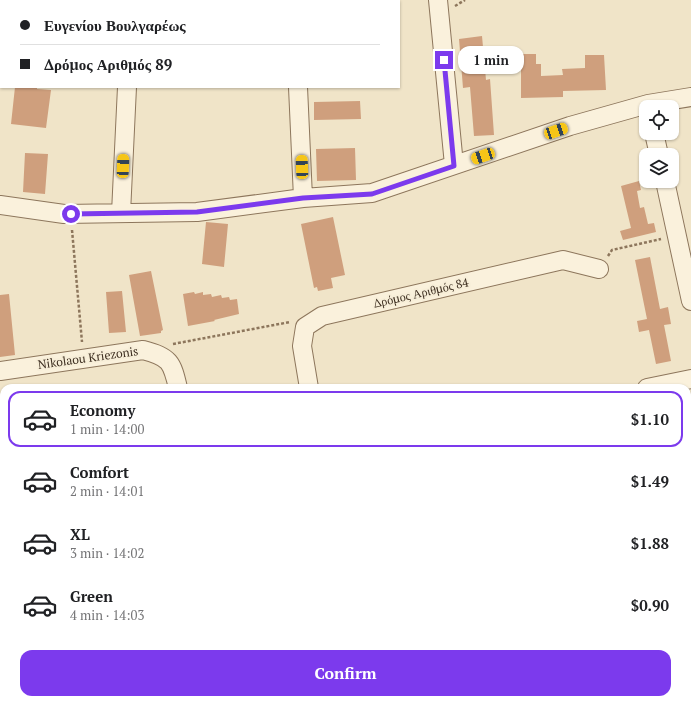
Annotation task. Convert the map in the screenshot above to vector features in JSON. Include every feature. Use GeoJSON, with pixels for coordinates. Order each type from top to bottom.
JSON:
{"type":"FeatureCollection","features":[{"type":"Feature","properties":{"kind":"street"},"geometry":{"type":"LineString","coordinates":[[438,0],[454,166]]}},
{"type":"Feature","properties":{"kind":"street"},"geometry":{"type":"LineString","coordinates":[[121,213],[127,88]]}},
{"type":"Feature","properties":{"kind":"street"},"geometry":{"type":"LineString","coordinates":[[298,88],[303,198]]}},
{"type":"Feature","properties":{"kind":"street"},"geometry":{"type":"LineString","coordinates":[[675,100],[691,97]]}},
{"type":"Feature","properties":{"kind":"street"},"geometry":{"type":"LineString","coordinates":[[0,205],[71,214],[197,212],[303,198],[372,194],[570,126],[639,107]]}},
{"type":"Feature","properties":{"kind":"street"},"geometry":{"type":"LineString","coordinates":[[668,188],[684,234],[691,301]]}},
{"type":"Feature","properties":{"kind":"street","name":"Δρόμος Αριθμός 84"},"geometry":{"type":"LineString","coordinates":[[308,384],[302,346],[305,327],[322,316],[563,260],[599,269]]}},
{"type":"Feature","properties":{"kind":"street","name":"Nikolaou Kriezonis"},"geometry":{"type":"LineString","coordinates":[[0,371],[143,350],[161,354],[174,369],[177,384]]}},
{"type":"Feature","properties":{"kind":"street"},"geometry":{"type":"LineString","coordinates":[[667,384],[691,379]]}},
{"type":"Feature","properties":{"kind":"path"},"geometry":{"type":"LineString","coordinates":[[71,214],[84,359]]}},
{"type":"Feature","properties":{"kind":"path"},"geometry":{"type":"LineString","coordinates":[[599,269],[612,250],[684,234]]}},
{"type":"Feature","properties":{"kind":"path"},"geometry":{"type":"LineString","coordinates":[[143,350],[291,322]]}},
{"type":"Feature","properties":{"kind":"building"},"geometry":{"type":"Polygon","coordinates":[[[482,36],[486,80],[490,79],[494,135],[474,136],[470,87],[463,88],[459,39],[482,36]]]}},
{"type":"Feature","properties":{"kind":"building"},"geometry":{"type":"Polygon","coordinates":[[[521,54],[536,54],[536,64],[541,64],[541,76],[563,75],[562,69],[585,68],[585,55],[604,55],[606,90],[563,91],[563,97],[521,98],[521,54]]]}},
{"type":"Feature","properties":{"kind":"building"},"geometry":{"type":"Polygon","coordinates":[[[15,88],[37,88],[51,90],[46,128],[11,124],[15,88]]]}},
{"type":"Feature","properties":{"kind":"building"},"geometry":{"type":"Polygon","coordinates":[[[360,101],[361,119],[314,120],[314,102],[360,101]]]}},
{"type":"Feature","properties":{"kind":"building"},"geometry":{"type":"Polygon","coordinates":[[[355,148],[356,180],[317,181],[316,149],[355,148]]]}},
{"type":"Feature","properties":{"kind":"building"},"geometry":{"type":"Polygon","coordinates":[[[25,153],[48,154],[45,194],[23,192],[25,153]]]}},
{"type":"Feature","properties":{"kind":"building"},"geometry":{"type":"Polygon","coordinates":[[[639,181],[639,188],[641,190],[637,191],[640,208],[644,207],[648,224],[654,223],[656,232],[623,240],[620,231],[631,228],[621,186],[639,181]]]}},
{"type":"Feature","properties":{"kind":"building"},"geometry":{"type":"Polygon","coordinates":[[[333,217],[345,275],[331,278],[333,288],[318,291],[317,287],[314,288],[301,224],[333,217]]]}},
{"type":"Feature","properties":{"kind":"building"},"geometry":{"type":"Polygon","coordinates":[[[206,222],[228,224],[224,267],[202,264],[206,222]]]}},
{"type":"Feature","properties":{"kind":"building"},"geometry":{"type":"Polygon","coordinates":[[[650,257],[660,309],[668,307],[671,324],[664,325],[671,361],[656,364],[649,330],[639,332],[637,321],[647,319],[635,260],[650,257]]]}},
{"type":"Feature","properties":{"kind":"building"},"geometry":{"type":"Polygon","coordinates":[[[151,271],[163,330],[161,333],[140,336],[129,275],[151,271]]]}},
{"type":"Feature","properties":{"kind":"building"},"geometry":{"type":"Polygon","coordinates":[[[122,291],[126,332],[109,333],[106,292],[122,291]]]}},
{"type":"Feature","properties":{"kind":"building"},"geometry":{"type":"Polygon","coordinates":[[[194,292],[195,294],[203,292],[203,295],[211,294],[212,297],[221,295],[222,298],[229,297],[230,300],[237,299],[239,314],[214,320],[215,321],[188,326],[183,294],[194,292]]]}},
{"type":"Feature","properties":{"kind":"building"},"geometry":{"type":"Polygon","coordinates":[[[9,294],[15,355],[0,357],[0,295],[9,294]]]}},
{"type":"Feature","properties":{"kind":"route"},"geometry":{"type":"LineString","coordinates":[[71,214],[197,212],[303,198],[372,194],[454,166],[444,60]]}}]}
